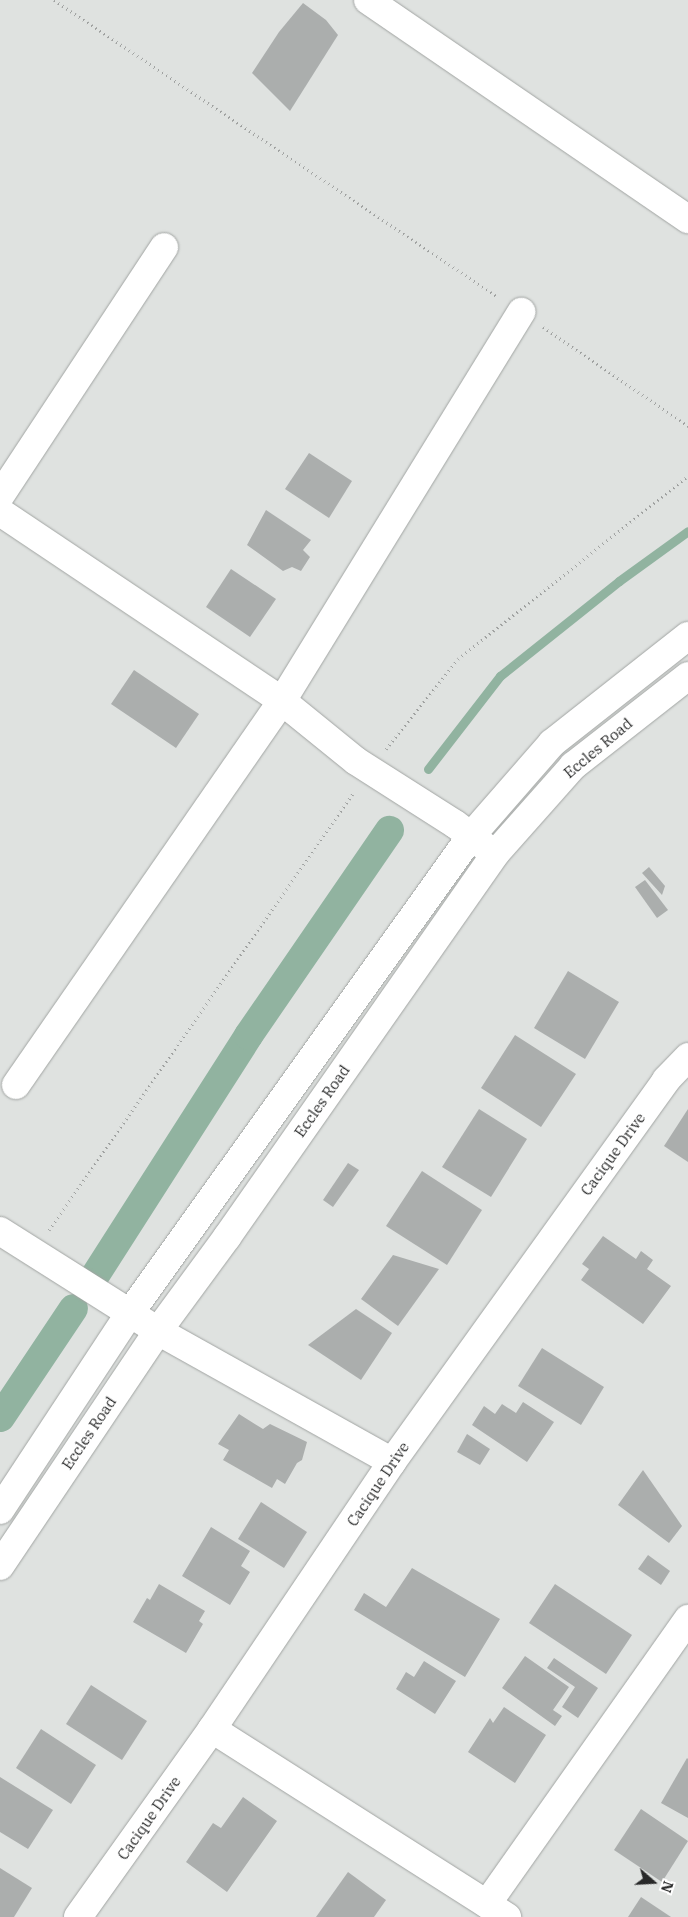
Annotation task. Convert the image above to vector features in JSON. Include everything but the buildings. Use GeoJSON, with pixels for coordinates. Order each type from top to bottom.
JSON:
{"type":"FeatureCollection","features":[{"type":"Feature","properties":{"kind":"street"},"geometry":{"type":"LineString","coordinates":[[368,0],[688,219]]}},
{"type":"Feature","properties":{"kind":"street"},"geometry":{"type":"LineString","coordinates":[[0,496],[164,247]]}},
{"type":"Feature","properties":{"kind":"street"},"geometry":{"type":"LineString","coordinates":[[16,1085],[282,701],[521,312]]}},
{"type":"Feature","properties":{"kind":"street"},"geometry":{"type":"LineString","coordinates":[[0,512],[282,701],[356,761],[471,836],[495,854]]}},
{"type":"Feature","properties":{"kind":"street","name":"Eccles Road"},"geometry":{"type":"LineString","coordinates":[[0,1510],[130,1313],[471,836],[552,743],[688,636]]}},
{"type":"Feature","properties":{"kind":"street","name":"Eccles Road"},"geometry":{"type":"LineString","coordinates":[[0,1566],[158,1330],[233,1229],[495,854],[573,766],[688,676]]}},
{"type":"Feature","properties":{"kind":"street","name":"Cacique Drive"},"geometry":{"type":"LineString","coordinates":[[78,1917],[212,1729],[392,1462],[666,1080],[688,1057]]}},
{"type":"Feature","properties":{"kind":"street"},"geometry":{"type":"LineString","coordinates":[[0,1232],[158,1330],[392,1462]]}},
{"type":"Feature","properties":{"kind":"street"},"geometry":{"type":"LineString","coordinates":[[212,1729],[497,1910],[688,1619]]}},
{"type":"Feature","properties":{"kind":"path"},"geometry":{"type":"LineString","coordinates":[[54,0],[688,426]]}},
{"type":"Feature","properties":{"kind":"path"},"geometry":{"type":"LineString","coordinates":[[33,1253],[370,770],[458,659],[688,476]]}},
{"type":"Feature","properties":{"kind":"waterway"},"geometry":{"type":"LineString","coordinates":[[428,769],[500,676],[619,581],[688,531]]}},
{"type":"Feature","properties":{"kind":"waterway"},"geometry":{"type":"LineString","coordinates":[[94,1276],[248,1035],[389,830]]}},
{"type":"Feature","properties":{"kind":"waterway"},"geometry":{"type":"LineString","coordinates":[[0,1417],[73,1308]]}}]}
